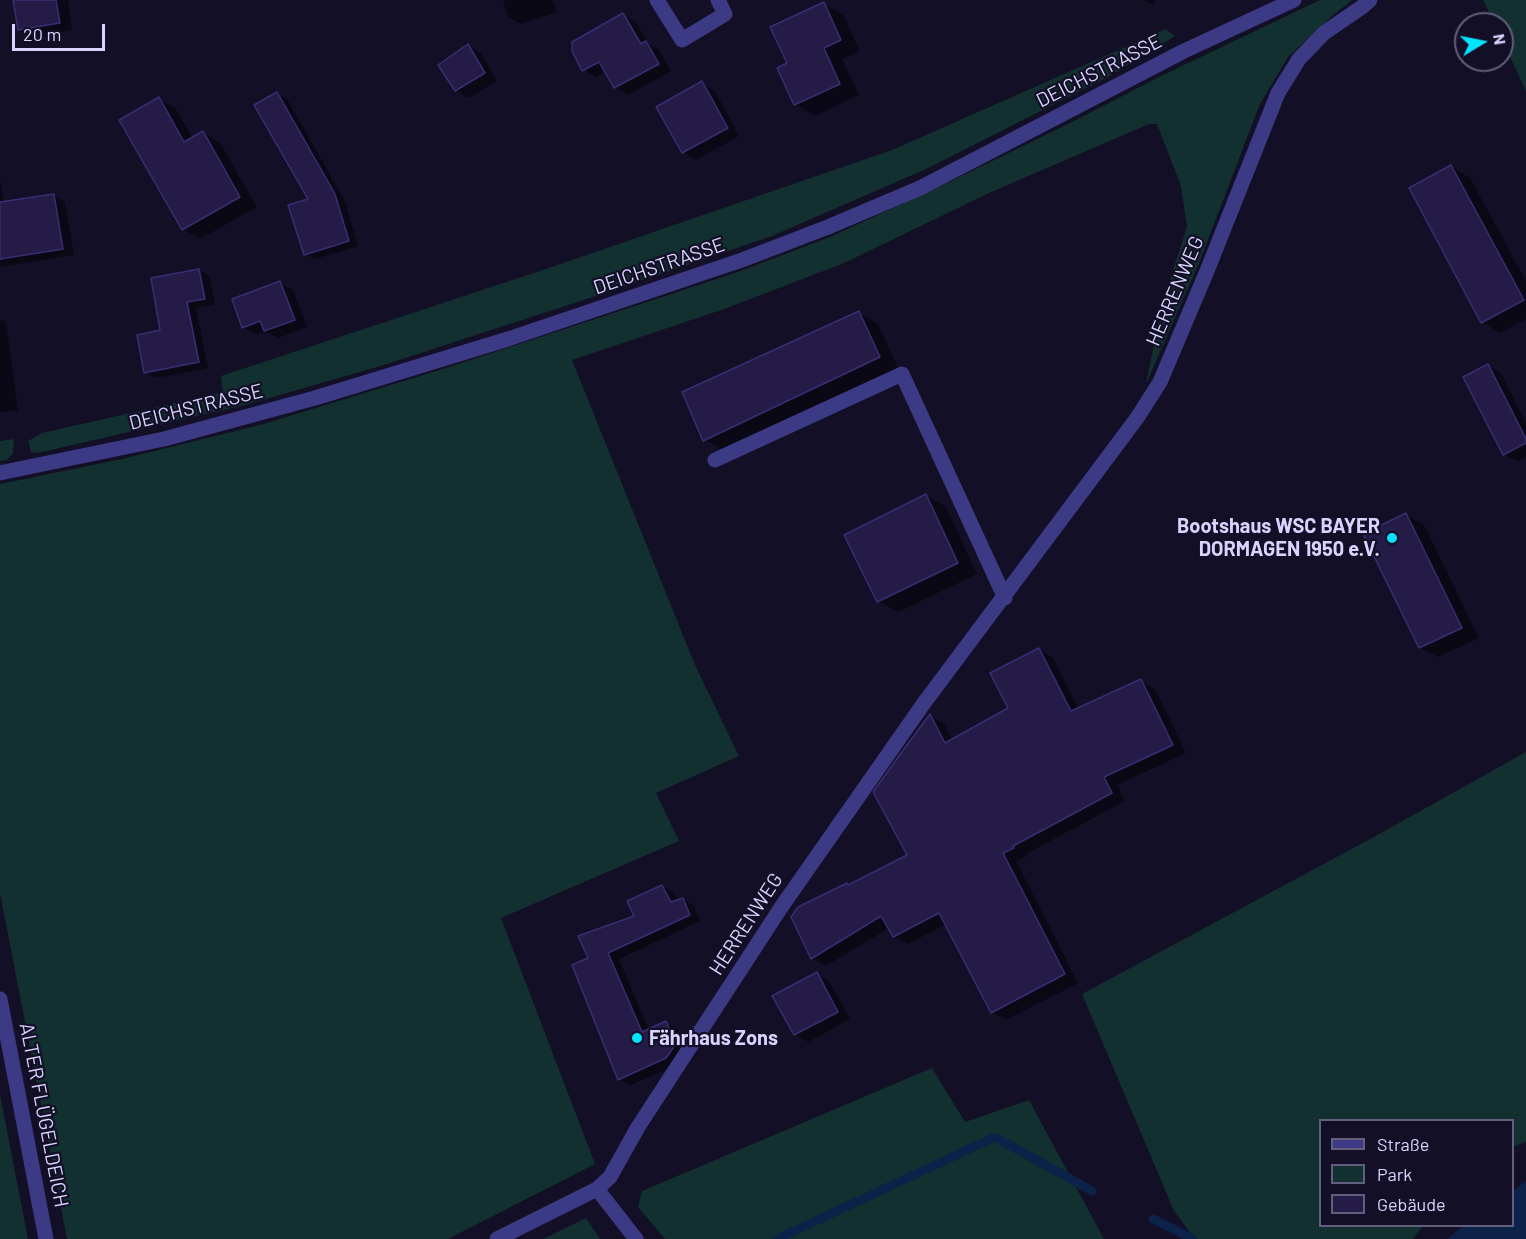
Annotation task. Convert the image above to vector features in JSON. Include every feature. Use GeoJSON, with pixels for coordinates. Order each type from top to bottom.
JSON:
{"type":"FeatureCollection","features":[{"type":"Feature","properties":{"kind":"street"},"geometry":{"type":"LineString","coordinates":[[657,0],[682,40],[725,14],[718,0]]}},
{"type":"Feature","properties":{"kind":"street","name":"DEICHSTRASSE"},"geometry":{"type":"LineString","coordinates":[[0,473],[164,439],[315,398],[508,339],[742,260],[920,188],[1184,51],[1294,0]]}},
{"type":"Feature","properties":{"kind":"street","name":"HERRENWEG"},"geometry":{"type":"LineString","coordinates":[[497,1239],[597,1189],[610,1177],[639,1127],[782,906],[924,703],[1005,598],[1137,418],[1160,382],[1278,93],[1299,59],[1324,33],[1370,0]]}},
{"type":"Feature","properties":{"kind":"street"},"geometry":{"type":"LineString","coordinates":[[715,460],[902,374],[1005,598]]}},
{"type":"Feature","properties":{"kind":"street","name":"ALTER FLÜGELDEICH"},"geometry":{"type":"LineString","coordinates":[[0,999],[46,1239]]}},
{"type":"Feature","properties":{"kind":"street"},"geometry":{"type":"LineString","coordinates":[[597,1189],[636,1239]]}},
{"type":"Feature","properties":{"kind":"green space"},"geometry":{"type":"Polygon","coordinates":[[[1320,0],[1352,0],[1288,57],[1260,104],[1199,263],[1146,384],[1162,304],[1187,227],[1181,186],[1157,124],[1149,124],[989,193],[842,264],[724,309],[572,360],[695,665],[739,756],[656,793],[679,841],[501,918],[595,1164],[448,1239],[67,1239],[0,893],[0,484],[122,459],[260,425],[446,368],[735,273],[830,237],[943,185],[1163,75],[1320,0]]]}},
{"type":"Feature","properties":{"kind":"green space"},"geometry":{"type":"Polygon","coordinates":[[[1483,0],[1526,0],[1526,91],[1514,66],[1514,12],[1489,12],[1483,0]]]}},
{"type":"Feature","properties":{"kind":"green space"},"geometry":{"type":"Polygon","coordinates":[[[1166,29],[1175,36],[1108,77],[926,169],[772,236],[387,364],[249,404],[38,453],[31,452],[28,441],[42,433],[223,392],[221,376],[543,270],[892,150],[1166,29]]]}},
{"type":"Feature","properties":{"kind":"green space"},"geometry":{"type":"Polygon","coordinates":[[[14,439],[13,453],[7,460],[0,461],[0,441],[14,439]]]}},
{"type":"Feature","properties":{"kind":"green space"},"geometry":{"type":"Polygon","coordinates":[[[1526,752],[1526,1142],[1514,1147],[1514,1119],[1319,1119],[1319,1227],[1422,1227],[1413,1239],[1195,1239],[1174,1211],[1082,994],[1383,832],[1526,752]]]}},
{"type":"Feature","properties":{"kind":"green space"},"geometry":{"type":"Polygon","coordinates":[[[932,1068],[965,1122],[1029,1100],[1104,1239],[665,1239],[638,1207],[642,1191],[932,1068]]]}},
{"type":"Feature","properties":{"kind":"green space"},"geometry":{"type":"Polygon","coordinates":[[[0,1094],[3,1110],[28,1239],[0,1239],[0,1094]]]}},
{"type":"Feature","properties":{"kind":"green space"},"geometry":{"type":"Polygon","coordinates":[[[586,1218],[600,1239],[543,1239],[586,1218]]]}},
{"type":"Feature","properties":{"kind":"water"},"geometry":{"type":"Polygon","coordinates":[[[1526,1181],[1526,1239],[1447,1239],[1462,1227],[1514,1227],[1514,1190],[1526,1181]]]}},
{"type":"Feature","properties":{"kind":"building"},"geometry":{"type":"Polygon","coordinates":[[[13,0],[56,0],[60,23],[18,30],[13,0]]]}},
{"type":"Feature","properties":{"kind":"building"},"geometry":{"type":"Polygon","coordinates":[[[824,2],[841,40],[824,48],[840,84],[794,105],[777,68],[787,63],[770,27],[824,2]]]}},
{"type":"Feature","properties":{"kind":"building"},"geometry":{"type":"Polygon","coordinates":[[[623,13],[641,44],[646,41],[659,64],[614,88],[599,62],[582,71],[572,51],[572,42],[623,13]]]}},
{"type":"Feature","properties":{"kind":"building"},"geometry":{"type":"Polygon","coordinates":[[[468,44],[485,73],[455,91],[438,65],[468,44]]]}},
{"type":"Feature","properties":{"kind":"building"},"geometry":{"type":"Polygon","coordinates":[[[702,81],[728,128],[682,153],[656,107],[702,81]]]}},
{"type":"Feature","properties":{"kind":"building"},"geometry":{"type":"Polygon","coordinates":[[[277,92],[335,194],[349,241],[304,255],[288,205],[308,199],[254,105],[277,92]]]}},
{"type":"Feature","properties":{"kind":"building"},"geometry":{"type":"Polygon","coordinates":[[[159,97],[184,142],[203,131],[240,197],[182,230],[119,120],[159,97]]]}},
{"type":"Feature","properties":{"kind":"building"},"geometry":{"type":"Polygon","coordinates":[[[1451,165],[1524,300],[1481,323],[1409,188],[1451,165]]]}},
{"type":"Feature","properties":{"kind":"building"},"geometry":{"type":"Polygon","coordinates":[[[54,194],[63,249],[0,259],[0,202],[54,194]]]}},
{"type":"Feature","properties":{"kind":"building"},"geometry":{"type":"Polygon","coordinates":[[[199,269],[205,299],[187,302],[199,362],[144,373],[137,335],[160,330],[151,278],[199,269]]]}},
{"type":"Feature","properties":{"kind":"building"},"geometry":{"type":"Polygon","coordinates":[[[280,281],[295,320],[264,331],[260,321],[242,328],[232,299],[280,281]]]}},
{"type":"Feature","properties":{"kind":"building"},"geometry":{"type":"Polygon","coordinates":[[[859,311],[880,357],[703,441],[682,392],[859,311]]]}},
{"type":"Feature","properties":{"kind":"building"},"geometry":{"type":"Polygon","coordinates":[[[1488,364],[1526,439],[1526,443],[1503,455],[1463,377],[1488,364]]]}},
{"type":"Feature","properties":{"kind":"building"},"geometry":{"type":"Polygon","coordinates":[[[926,494],[958,563],[877,602],[844,535],[926,494]]]}},
{"type":"Feature","properties":{"kind":"building"},"geometry":{"type":"Polygon","coordinates":[[[1406,513],[1462,628],[1419,648],[1363,534],[1406,513]]]}},
{"type":"Feature","properties":{"kind":"building"},"geometry":{"type":"Polygon","coordinates":[[[1039,648],[1071,711],[1141,679],[1173,745],[1104,777],[1112,793],[1003,853],[1065,974],[991,1013],[939,913],[893,937],[881,916],[811,959],[791,917],[798,907],[907,855],[873,792],[901,753],[930,714],[945,743],[1008,708],[990,673],[1039,648]]]}},
{"type":"Feature","properties":{"kind":"building"},"geometry":{"type":"Polygon","coordinates":[[[662,885],[671,902],[683,898],[690,915],[608,953],[642,1032],[666,1021],[676,1044],[666,1058],[618,1080],[572,965],[588,958],[578,936],[634,916],[627,901],[662,885]]]}},
{"type":"Feature","properties":{"kind":"building"},"geometry":{"type":"Polygon","coordinates":[[[817,972],[838,1012],[794,1035],[772,996],[817,972]]]}},
{"type":"Feature","properties":{"kind":"waterway"},"geometry":{"type":"LineString","coordinates":[[777,1239],[995,1137],[1092,1191]]}},
{"type":"Feature","properties":{"kind":"waterway"},"geometry":{"type":"LineString","coordinates":[[1153,1219],[1193,1239]]}},
{"type":"Feature","properties":{"kind":"place","name":"Bootshaus WSC BAYER DORMAGEN 1950 e.V."},"geometry":{"type":"Point","coordinates":[1392,538]}},
{"type":"Feature","properties":{"kind":"place","name":"Fährhaus Zons"},"geometry":{"type":"Point","coordinates":[637,1038]}}]}
